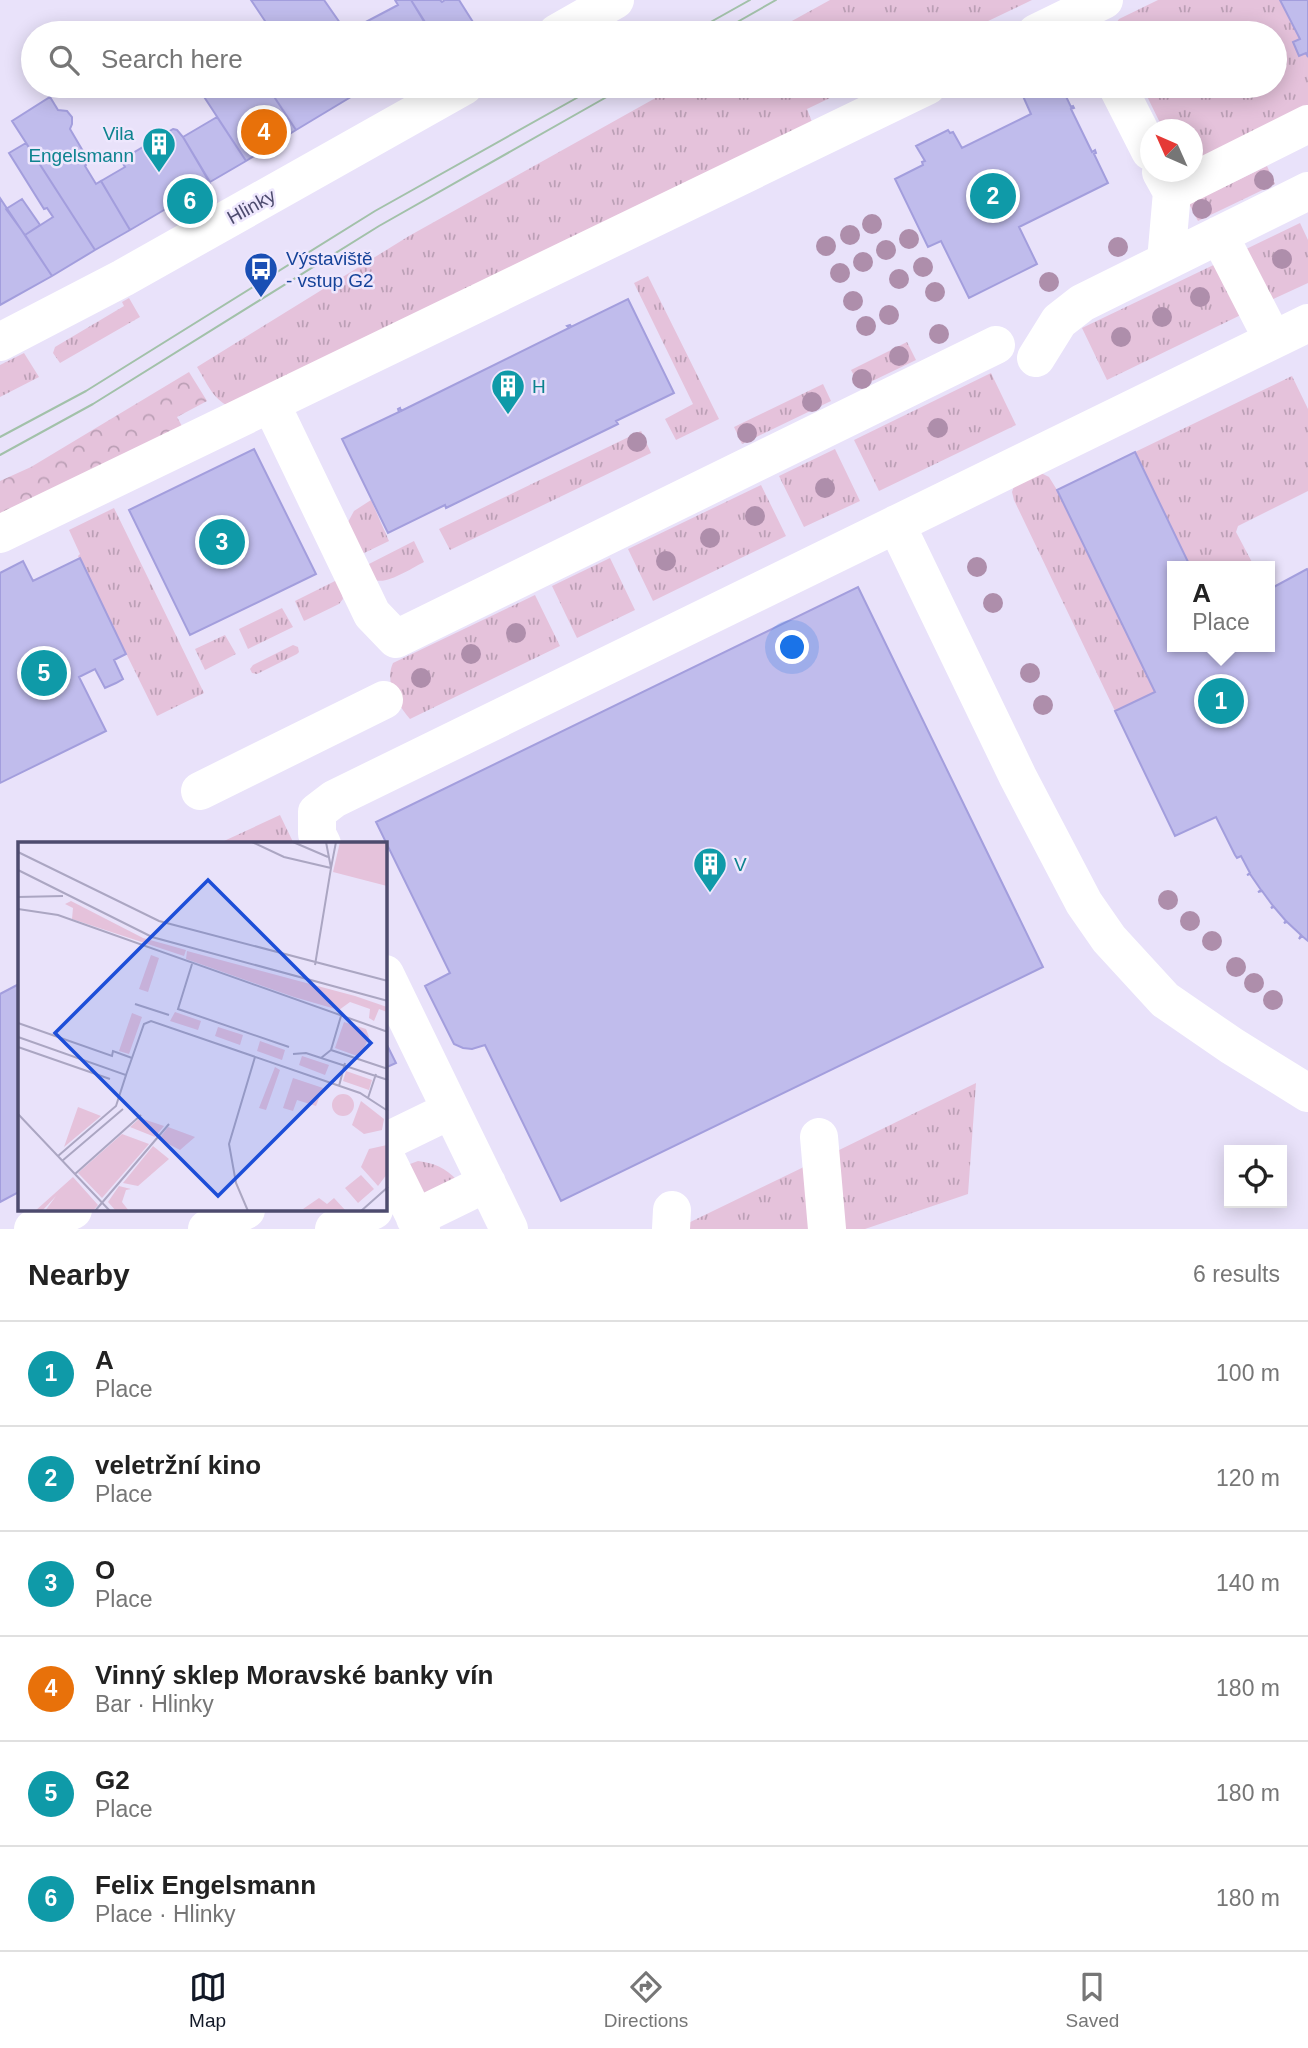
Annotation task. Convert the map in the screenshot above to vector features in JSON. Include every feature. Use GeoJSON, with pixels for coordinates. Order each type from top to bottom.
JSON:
{"type":"FeatureCollection","features":[{"type":"Feature","properties":{"kind":"street"},"geometry":{"type":"LineString","coordinates":[[577,21],[615,0]]}},
{"type":"Feature","properties":{"kind":"street"},"geometry":{"type":"LineString","coordinates":[[1073,21],[1091,15]]}},
{"type":"Feature","properties":{"kind":"street","name":"Hlinky"},"geometry":{"type":"LineString","coordinates":[[0,342],[123,278],[443,98]]}},
{"type":"Feature","properties":{"kind":"street"},"geometry":{"type":"LineString","coordinates":[[0,534],[902,98]]}},
{"type":"Feature","properties":{"kind":"street"},"geometry":{"type":"LineString","coordinates":[[1122,98],[1140,132]]}},
{"type":"Feature","properties":{"kind":"street"},"geometry":{"type":"LineString","coordinates":[[1203,169],[1265,146],[1308,124]]}},
{"type":"Feature","properties":{"kind":"street"},"geometry":{"type":"LineString","coordinates":[[1036,358],[1059,321],[1082,303],[1219,235],[1303,202],[1265,146]]}},
{"type":"Feature","properties":{"kind":"street"},"geometry":{"type":"LineString","coordinates":[[1166,182],[1166,261]]}},
{"type":"Feature","properties":{"kind":"street"},"geometry":{"type":"LineString","coordinates":[[1219,235],[1273,340]]}},
{"type":"Feature","properties":{"kind":"street"},"geometry":{"type":"LineString","coordinates":[[321,842],[317,834],[317,812],[334,799],[1308,323]]}},
{"type":"Feature","properties":{"kind":"street"},"geometry":{"type":"LineString","coordinates":[[271,404],[372,614],[396,639],[996,345]]}},
{"type":"Feature","properties":{"kind":"street"},"geometry":{"type":"LineString","coordinates":[[896,524],[1018,777],[1084,902],[1109,939],[1165,1000],[1308,1093]]}},
{"type":"Feature","properties":{"kind":"street"},"geometry":{"type":"LineString","coordinates":[[200,791],[384,700]]}},
{"type":"Feature","properties":{"kind":"street"},"geometry":{"type":"LineString","coordinates":[[387,983],[396,1023],[451,1110],[509,1229]]}},
{"type":"Feature","properties":{"kind":"street"},"geometry":{"type":"LineString","coordinates":[[387,1141],[451,1110]]}},
{"type":"Feature","properties":{"kind":"street"},"geometry":{"type":"LineString","coordinates":[[819,1137],[827,1229]]}},
{"type":"Feature","properties":{"kind":"street"},"geometry":{"type":"LineString","coordinates":[[387,1163],[400,1211]]}},
{"type":"Feature","properties":{"kind":"street"},"geometry":{"type":"LineString","coordinates":[[334,1229],[487,1183]]}},
{"type":"Feature","properties":{"kind":"street"},"geometry":{"type":"LineString","coordinates":[[33,1229],[69,1212]]}},
{"type":"Feature","properties":{"kind":"street"},"geometry":{"type":"LineString","coordinates":[[207,1229],[242,1212]]}},
{"type":"Feature","properties":{"kind":"green space"},"geometry":{"type":"Polygon","coordinates":[[[830,0],[1032,0],[988,21],[792,21],[830,0]]]}},
{"type":"Feature","properties":{"kind":"green space"},"geometry":{"type":"Polygon","coordinates":[[[1158,0],[1280,0],[1300,39],[1293,42],[1299,55],[1306,53],[1308,57],[1308,107],[1203,159],[1203,119],[1158,119],[1148,98],[1287,98],[1287,21],[1118,21],[1158,0]]]}},
{"type":"Feature","properties":{"kind":"green space"},"geometry":{"type":"Polygon","coordinates":[[[656,98],[830,98],[807,109],[812,122],[229,406],[210,390],[197,367],[409,236],[656,98]]]}},
{"type":"Feature","properties":{"kind":"green space"},"geometry":{"type":"Polygon","coordinates":[[[1267,166],[1275,184],[1198,221],[1189,204],[1267,166]]]}},
{"type":"Feature","properties":{"kind":"green space"},"geometry":{"type":"Polygon","coordinates":[[[1300,223],[1308,240],[1308,283],[1267,302],[1242,251],[1300,223]]]}},
{"type":"Feature","properties":{"kind":"green space"},"geometry":{"type":"Polygon","coordinates":[[[1224,260],[1249,311],[1107,380],[1082,328],[1224,260]]]}},
{"type":"Feature","properties":{"kind":"green space"},"geometry":{"type":"Polygon","coordinates":[[[648,276],[719,419],[676,440],[665,419],[693,404],[634,283],[648,276]]]}},
{"type":"Feature","properties":{"kind":"green space"},"geometry":{"type":"Polygon","coordinates":[[[129,298],[140,317],[60,363],[53,353],[55,347],[124,306],[122,302],[129,298]]]}},
{"type":"Feature","properties":{"kind":"green space"},"geometry":{"type":"Polygon","coordinates":[[[907,342],[916,360],[860,387],[851,370],[907,342]]]}},
{"type":"Feature","properties":{"kind":"green space"},"geometry":{"type":"Polygon","coordinates":[[[24,353],[39,377],[0,397],[0,365],[24,353]]]}},
{"type":"Feature","properties":{"kind":"green space"},"geometry":{"type":"Polygon","coordinates":[[[189,372],[207,401],[177,417],[183,428],[0,518],[0,481],[31,467],[189,372]]]}},
{"type":"Feature","properties":{"kind":"green space"},"geometry":{"type":"Polygon","coordinates":[[[991,373],[1016,425],[879,491],[854,440],[991,373]]]}},
{"type":"Feature","properties":{"kind":"green space"},"geometry":{"type":"Polygon","coordinates":[[[1292,376],[1308,409],[1308,491],[1238,526],[1236,532],[1251,561],[1188,561],[1135,452],[1292,376]]]}},
{"type":"Feature","properties":{"kind":"green space"},"geometry":{"type":"Polygon","coordinates":[[[823,384],[831,401],[742,444],[734,427],[823,384]]]}},
{"type":"Feature","properties":{"kind":"green space"},"geometry":{"type":"Polygon","coordinates":[[[641,431],[651,453],[450,550],[439,529],[641,431]]]}},
{"type":"Feature","properties":{"kind":"green space"},"geometry":{"type":"Polygon","coordinates":[[[835,449],[860,501],[804,527],[779,476],[835,449]]]}},
{"type":"Feature","properties":{"kind":"green space"},"geometry":{"type":"Polygon","coordinates":[[[1041,473],[1049,477],[1057,490],[1155,692],[1115,711],[1014,500],[1012,492],[1015,483],[1041,473]]]}},
{"type":"Feature","properties":{"kind":"green space"},"geometry":{"type":"Polygon","coordinates":[[[761,485],[786,536],[653,601],[628,549],[761,485]]]}},
{"type":"Feature","properties":{"kind":"green space"},"geometry":{"type":"Polygon","coordinates":[[[371,500],[389,541],[360,555],[348,522],[354,511],[371,500]]]}},
{"type":"Feature","properties":{"kind":"green space"},"geometry":{"type":"Polygon","coordinates":[[[114,508],[204,693],[157,716],[78,556],[80,554],[69,530],[114,508]]]}},
{"type":"Feature","properties":{"kind":"green space"},"geometry":{"type":"Polygon","coordinates":[[[414,541],[424,562],[407,571],[381,581],[376,580],[365,566],[414,541]]]}},
{"type":"Feature","properties":{"kind":"green space"},"geometry":{"type":"Polygon","coordinates":[[[610,558],[635,610],[577,638],[552,586],[610,558]]]}},
{"type":"Feature","properties":{"kind":"green space"},"geometry":{"type":"Polygon","coordinates":[[[339,579],[343,599],[339,604],[304,621],[295,601],[339,579]]]}},
{"type":"Feature","properties":{"kind":"green space"},"geometry":{"type":"Polygon","coordinates":[[[535,595],[560,646],[410,719],[391,685],[393,663],[535,595]]]}},
{"type":"Feature","properties":{"kind":"green space"},"geometry":{"type":"Polygon","coordinates":[[[282,608],[293,627],[248,649],[239,629],[282,608]]]}},
{"type":"Feature","properties":{"kind":"green space"},"geometry":{"type":"Polygon","coordinates":[[[225,635],[236,654],[205,670],[195,649],[225,635]]]}},
{"type":"Feature","properties":{"kind":"green space"},"geometry":{"type":"Polygon","coordinates":[[[293,645],[298,647],[297,654],[257,674],[252,673],[250,669],[253,665],[293,645]]]}},
{"type":"Feature","properties":{"kind":"green space"},"geometry":{"type":"Polygon","coordinates":[[[280,815],[293,842],[224,842],[280,815]]]}},
{"type":"Feature","properties":{"kind":"green space"},"geometry":{"type":"Polygon","coordinates":[[[976,1083],[968,1194],[865,1229],[838,1229],[831,1154],[976,1083]]]}},
{"type":"Feature","properties":{"kind":"green space"},"geometry":{"type":"Polygon","coordinates":[[[418,1161],[439,1167],[457,1180],[417,1200],[402,1167],[418,1161]]]}},
{"type":"Feature","properties":{"kind":"green space"},"geometry":{"type":"Polygon","coordinates":[[[810,1164],[816,1229],[680,1229],[680,1227],[810,1164]]]}},
{"type":"Feature","properties":{"kind":"building"},"geometry":{"type":"Polygon","coordinates":[[[251,0],[324,0],[339,21],[265,21],[251,0]]]}},
{"type":"Feature","properties":{"kind":"building"},"geometry":{"type":"Polygon","coordinates":[[[395,0],[411,0],[424,21],[368,21],[398,5],[395,0]]]}},
{"type":"Feature","properties":{"kind":"building"},"geometry":{"type":"Polygon","coordinates":[[[411,0],[459,0],[472,21],[424,21],[411,0]]]}},
{"type":"Feature","properties":{"kind":"building"},"geometry":{"type":"Polygon","coordinates":[[[1280,0],[1308,0],[1308,57],[1306,53],[1299,56],[1293,42],[1300,39],[1280,0]]]}},
{"type":"Feature","properties":{"kind":"building"},"geometry":{"type":"Polygon","coordinates":[[[48,98],[58,110],[67,111],[72,117],[70,129],[87,158],[84,160],[85,166],[96,184],[101,181],[130,230],[95,250],[12,121],[48,98]]]}},
{"type":"Feature","properties":{"kind":"building"},"geometry":{"type":"Polygon","coordinates":[[[205,98],[275,98],[296,130],[246,161],[205,98]]]}},
{"type":"Feature","properties":{"kind":"building"},"geometry":{"type":"Polygon","coordinates":[[[275,98],[349,98],[296,130],[275,98]]]}},
{"type":"Feature","properties":{"kind":"building"},"geometry":{"type":"Polygon","coordinates":[[[1024,98],[1067,98],[1074,108],[1071,109],[1092,152],[1095,150],[1094,154],[1108,183],[1019,227],[1037,264],[969,298],[941,241],[928,247],[895,179],[923,165],[922,162],[925,161],[916,146],[948,130],[953,132],[962,148],[1031,114],[1024,98]]]}},
{"type":"Feature","properties":{"kind":"building"},"geometry":{"type":"Polygon","coordinates":[[[217,117],[246,161],[210,182],[183,137],[217,117]]]}},
{"type":"Feature","properties":{"kind":"building","name":"Vila Engelsmann"},"geometry":{"type":"Polygon","coordinates":[[[173,129],[183,137],[210,183],[130,230],[101,181],[125,167],[123,159],[173,129]]]}},
{"type":"Feature","properties":{"kind":"building"},"geometry":{"type":"Polygon","coordinates":[[[26,143],[95,250],[52,276],[25,235],[53,217],[47,208],[44,209],[9,153],[26,143]]]}},
{"type":"Feature","properties":{"kind":"building"},"geometry":{"type":"Polygon","coordinates":[[[0,198],[52,276],[0,305],[0,198]]]}},
{"type":"Feature","properties":{"kind":"building"},"geometry":{"type":"Polygon","coordinates":[[[22,199],[40,225],[25,235],[6,209],[22,199]]]}},
{"type":"Feature","properties":{"kind":"building","name":"H"},"geometry":{"type":"Polygon","coordinates":[[[628,299],[674,393],[616,421],[618,424],[446,508],[445,505],[388,533],[342,439],[399,412],[400,408],[401,411],[569,328],[567,326],[571,327],[628,299]]]}},
{"type":"Feature","properties":{"kind":"building"},"geometry":{"type":"Polygon","coordinates":[[[254,449],[316,574],[190,635],[129,510],[254,449]]]}},
{"type":"Feature","properties":{"kind":"building"},"geometry":{"type":"Polygon","coordinates":[[[1135,452],[1188,561],[1167,561],[1167,652],[1275,652],[1275,586],[1308,570],[1308,941],[1302,936],[1299,939],[1301,935],[1287,922],[1284,923],[1286,921],[1274,907],[1271,908],[1273,906],[1262,891],[1258,892],[1261,890],[1250,874],[1247,875],[1250,873],[1241,856],[1237,858],[1235,855],[1216,817],[1175,836],[1115,711],[1155,692],[1057,490],[1135,452]]]}},
{"type":"Feature","properties":{"kind":"building"},"geometry":{"type":"Polygon","coordinates":[[[80,558],[126,654],[114,660],[123,679],[116,683],[105,688],[95,669],[79,677],[106,731],[0,783],[0,573],[23,561],[33,581],[80,558]]]}},
{"type":"Feature","properties":{"kind":"building","name":"V"},"geometry":{"type":"Polygon","coordinates":[[[858,587],[1043,967],[561,1201],[485,1045],[472,1049],[454,1044],[425,986],[450,973],[376,822],[858,587]]]}},
{"type":"Feature","properties":{"kind":"building"},"geometry":{"type":"Polygon","coordinates":[[[18,985],[18,1193],[0,1202],[0,994],[18,985]]]}},
{"type":"Feature","properties":{"kind":"building"},"geometry":{"type":"Polygon","coordinates":[[[387,1045],[396,1063],[387,1067],[387,1045]]]}},
{"type":"Feature","properties":{"kind":"tram line"},"geometry":{"type":"LineString","coordinates":[[712,21],[750,0]]}},
{"type":"Feature","properties":{"kind":"tram line"},"geometry":{"type":"LineString","coordinates":[[739,21],[776,0]]}},
{"type":"Feature","properties":{"kind":"tram line"},"geometry":{"type":"LineString","coordinates":[[0,437],[86,391],[375,211],[577,98]]}},
{"type":"Feature","properties":{"kind":"tram line"},"geometry":{"type":"LineString","coordinates":[[0,455],[93,404],[379,226],[605,98]]}},
{"type":"Feature","properties":{"kind":"place","name":"Vinný sklep Moravské banky vín"},"geometry":{"type":"Point","coordinates":[264,132]}},
{"type":"Feature","properties":{"kind":"place","name":"Vila Engelsmann"},"geometry":{"type":"Point","coordinates":[159,174]}},
{"type":"Feature","properties":{"kind":"place","name":"veletržní kino"},"geometry":{"type":"Point","coordinates":[993,196]}},
{"type":"Feature","properties":{"kind":"place","name":"Felix Engelsmann"},"geometry":{"type":"Point","coordinates":[190,201]}},
{"type":"Feature","properties":{"kind":"place","name":"Výstaviště - vstup G2"},"geometry":{"type":"Point","coordinates":[261,299]}},
{"type":"Feature","properties":{"kind":"place","name":"H"},"geometry":{"type":"Point","coordinates":[508,416]}},
{"type":"Feature","properties":{"kind":"place","name":"O"},"geometry":{"type":"Point","coordinates":[222,542]}},
{"type":"Feature","properties":{"kind":"place","name":"G2"},"geometry":{"type":"Point","coordinates":[44,673]}},
{"type":"Feature","properties":{"kind":"place","name":"A"},"geometry":{"type":"Point","coordinates":[1221,701]}},
{"type":"Feature","properties":{"kind":"place","name":"V"},"geometry":{"type":"Point","coordinates":[710,894]}}]}
